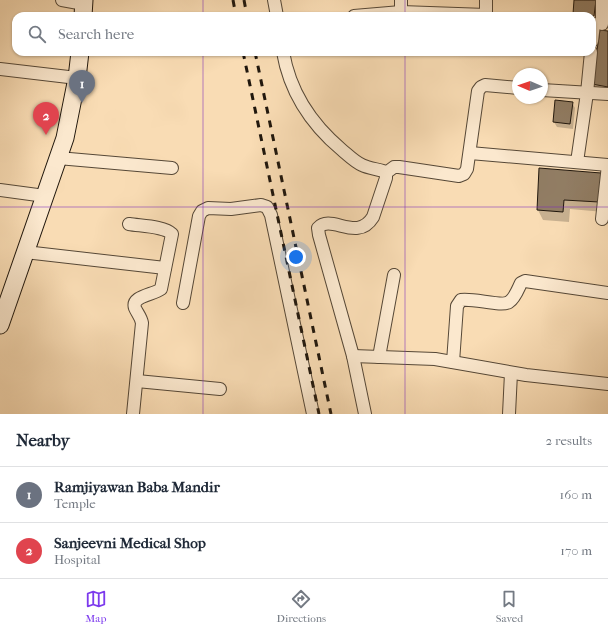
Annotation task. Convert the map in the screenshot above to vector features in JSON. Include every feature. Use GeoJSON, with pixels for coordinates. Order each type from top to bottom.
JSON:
{"type":"FeatureCollection","features":[{"type":"Feature","properties":{"kind":"street"},"geometry":{"type":"LineString","coordinates":[[62,0],[84,7]]}},
{"type":"Feature","properties":{"kind":"street"},"geometry":{"type":"LineString","coordinates":[[274,0],[276,12]]}},
{"type":"Feature","properties":{"kind":"street"},"geometry":{"type":"LineString","coordinates":[[486,0],[490,12]]}},
{"type":"Feature","properties":{"kind":"street"},"geometry":{"type":"LineString","coordinates":[[599,24],[602,0]]}},
{"type":"Feature","properties":{"kind":"street"},"geometry":{"type":"LineString","coordinates":[[373,12],[401,6],[455,12]]}},
{"type":"Feature","properties":{"kind":"street"},"geometry":{"type":"LineString","coordinates":[[0,325],[65,138],[77,78],[80,56]]}},
{"type":"Feature","properties":{"kind":"street"},"geometry":{"type":"LineString","coordinates":[[284,56],[292,88],[318,126],[331,140],[358,163],[386,173]]}},
{"type":"Feature","properties":{"kind":"street"},"geometry":{"type":"LineString","coordinates":[[576,162],[587,93],[591,56]]}},
{"type":"Feature","properties":{"kind":"street"},"geometry":{"type":"LineString","coordinates":[[0,69],[77,78]]}},
{"type":"Feature","properties":{"kind":"street"},"geometry":{"type":"LineString","coordinates":[[386,173],[394,167],[399,167],[460,176],[464,174],[467,169],[470,153],[478,91],[485,85],[512,87]]}},
{"type":"Feature","properties":{"kind":"street"},"geometry":{"type":"LineString","coordinates":[[548,90],[608,94]]}},
{"type":"Feature","properties":{"kind":"street"},"geometry":{"type":"LineString","coordinates":[[470,153],[608,165],[602,219]]}},
{"type":"Feature","properties":{"kind":"street"},"geometry":{"type":"LineString","coordinates":[[58,158],[172,168]]}},
{"type":"Feature","properties":{"kind":"street"},"geometry":{"type":"LineString","coordinates":[[365,414],[353,356],[318,228],[321,225],[327,224],[353,228],[365,227],[373,217],[386,178],[386,173]]}},
{"type":"Feature","properties":{"kind":"street"},"geometry":{"type":"LineString","coordinates":[[0,190],[45,196]]}},
{"type":"Feature","properties":{"kind":"street"},"geometry":{"type":"LineString","coordinates":[[183,303],[199,216],[202,211],[208,208],[231,209],[261,205],[267,207],[271,215],[314,414]]}},
{"type":"Feature","properties":{"kind":"street"},"geometry":{"type":"LineString","coordinates":[[129,224],[162,229],[172,234],[161,289],[157,292],[138,298],[135,301],[135,307],[140,315],[142,323],[133,414]]}},
{"type":"Feature","properties":{"kind":"street"},"geometry":{"type":"LineString","coordinates":[[25,252],[165,268]]}},
{"type":"Feature","properties":{"kind":"street"},"geometry":{"type":"LineString","coordinates":[[379,357],[394,276]]}},
{"type":"Feature","properties":{"kind":"street"},"geometry":{"type":"LineString","coordinates":[[454,362],[457,306],[461,300],[469,299],[502,304],[508,303],[513,298],[521,283],[525,281],[608,293]]}},
{"type":"Feature","properties":{"kind":"street"},"geometry":{"type":"LineString","coordinates":[[353,356],[435,359],[511,373],[608,384]]}},
{"type":"Feature","properties":{"kind":"street"},"geometry":{"type":"LineString","coordinates":[[509,414],[511,373]]}},
{"type":"Feature","properties":{"kind":"street"},"geometry":{"type":"LineString","coordinates":[[137,381],[220,389]]}},
{"type":"Feature","properties":{"kind":"building"},"geometry":{"type":"Polygon","coordinates":[[[574,0],[596,0],[594,12],[573,12],[574,0]]]}},
{"type":"Feature","properties":{"kind":"building"},"geometry":{"type":"Polygon","coordinates":[[[600,30],[608,31],[608,87],[592,84],[600,30]]]}},
{"type":"Feature","properties":{"kind":"building"},"geometry":{"type":"Polygon","coordinates":[[[555,100],[573,102],[570,124],[553,122],[555,100]]]}},
{"type":"Feature","properties":{"kind":"building"},"geometry":{"type":"Polygon","coordinates":[[[539,168],[601,173],[599,202],[564,200],[563,212],[537,210],[539,168]]]}},
{"type":"Feature","properties":{"kind":"railway"},"geometry":{"type":"LineString","coordinates":[[233,0],[235,12]]}},
{"type":"Feature","properties":{"kind":"railway"},"geometry":{"type":"LineString","coordinates":[[244,0],[246,12]]}},
{"type":"Feature","properties":{"kind":"railway"},"geometry":{"type":"LineString","coordinates":[[244,56],[319,414]]}},
{"type":"Feature","properties":{"kind":"railway"},"geometry":{"type":"LineString","coordinates":[[256,56],[331,414]]}},
{"type":"Feature","properties":{"kind":"place","name":"Ramjiyawan Baba Mandir"},"geometry":{"type":"Point","coordinates":[82,103]}},
{"type":"Feature","properties":{"kind":"place","name":"Sanjeevni Medical Shop"},"geometry":{"type":"Point","coordinates":[46,135]}}]}
